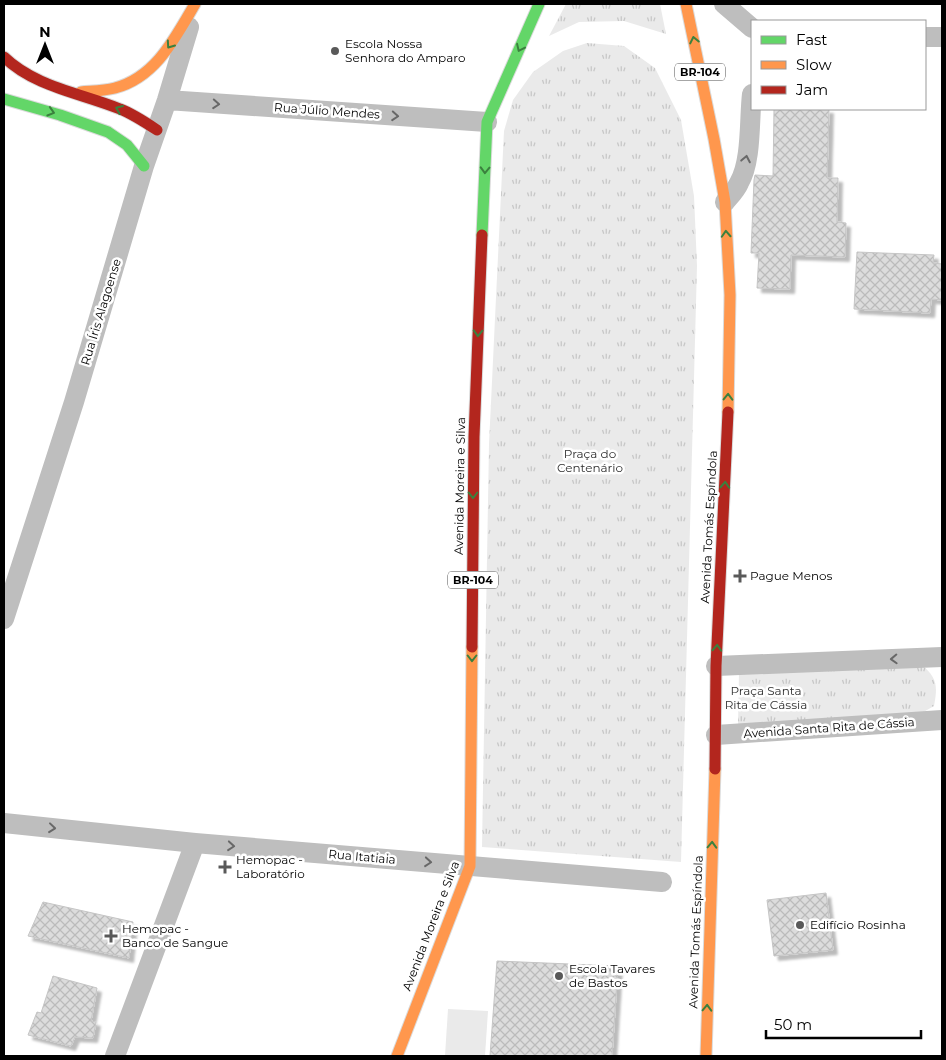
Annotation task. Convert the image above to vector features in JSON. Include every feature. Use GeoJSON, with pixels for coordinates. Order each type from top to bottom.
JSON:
{"type":"FeatureCollection","features":[{"type":"Feature","properties":{"kind":"main road"},"geometry":{"type":"LineString","coordinates":[[77,93],[117,88],[142,76],[169,48],[196,4]]}},
{"type":"Feature","properties":{"kind":"main road","name":"Avenida Moreira e Silva"},"geometry":{"type":"LineString","coordinates":[[397,1056],[470,866],[474,437],[487,122],[539,4]]}},
{"type":"Feature","properties":{"kind":"main road","name":"Avenida Tomás Espíndola"},"geometry":{"type":"LineString","coordinates":[[686,4],[725,202],[730,295],[728,427],[716,666],[716,735],[706,1056]]}},
{"type":"Feature","properties":{"kind":"main road"},"geometry":{"type":"LineString","coordinates":[[4,57],[9,64],[42,82],[120,109],[157,130]]}},
{"type":"Feature","properties":{"kind":"main road"},"geometry":{"type":"LineString","coordinates":[[4,99],[98,126],[118,136],[137,154],[144,166]]}},
{"type":"Feature","properties":{"kind":"main road"},"geometry":{"type":"LineString","coordinates":[[408,1027],[412,1047]]}},
{"type":"Feature","properties":{"kind":"street","name":"Rua Íris Alagoense"},"geometry":{"type":"LineString","coordinates":[[4,619],[74,402],[144,166],[167,100],[196,4]]}},
{"type":"Feature","properties":{"kind":"street"},"geometry":{"type":"LineString","coordinates":[[724,4],[751,27]]}},
{"type":"Feature","properties":{"kind":"street"},"geometry":{"type":"LineString","coordinates":[[926,37],[942,37]]}},
{"type":"Feature","properties":{"kind":"street","name":"Rua Júlio Mendes"},"geometry":{"type":"LineString","coordinates":[[167,100],[487,122]]}},
{"type":"Feature","properties":{"kind":"street"},"geometry":{"type":"LineString","coordinates":[[725,202],[740,182],[746,163],[750,138],[751,110]]}},
{"type":"Feature","properties":{"kind":"street"},"geometry":{"type":"LineString","coordinates":[[716,666],[942,657]]}},
{"type":"Feature","properties":{"kind":"street","name":"Avenida Santa Rita de Cássia"},"geometry":{"type":"LineString","coordinates":[[716,735],[942,720]]}},
{"type":"Feature","properties":{"kind":"street","name":"Rua Itatiaia"},"geometry":{"type":"LineString","coordinates":[[4,822],[195,843],[662,882]]}},
{"type":"Feature","properties":{"kind":"street"},"geometry":{"type":"LineString","coordinates":[[115,1056],[195,843]]}},
{"type":"Feature","properties":{"kind":"green space"},"geometry":{"type":"Polygon","coordinates":[[[566,4],[660,4],[666,34],[624,21],[579,22],[549,36],[566,4]]]}},
{"type":"Feature","properties":{"kind":"green space","name":"Praça do Centenário"},"geometry":{"type":"Polygon","coordinates":[[[587,43],[624,46],[655,68],[681,120],[694,196],[697,266],[681,862],[482,847],[489,444],[504,131],[513,100],[533,72],[563,51],[587,43]]]}},
{"type":"Feature","properties":{"kind":"green space","name":"Praça Santa Rita de Cássia"},"geometry":{"type":"Polygon","coordinates":[[[921,664],[933,678],[936,693],[934,706],[920,714],[738,725],[739,673],[921,664]]]}},
{"type":"Feature","properties":{"kind":"green space"},"geometry":{"type":"Polygon","coordinates":[[[448,1009],[488,1011],[485,1056],[445,1056],[448,1009]]]}},
{"type":"Feature","properties":{"kind":"building"},"geometry":{"type":"Polygon","coordinates":[[[774,110],[829,110],[827,178],[838,178],[837,222],[846,223],[845,257],[791,255],[790,289],[757,288],[759,253],[751,253],[755,175],[773,176],[774,110]]]}},
{"type":"Feature","properties":{"kind":"building"},"geometry":{"type":"Polygon","coordinates":[[[857,252],[934,255],[933,263],[942,264],[942,300],[931,299],[930,313],[854,309],[857,252]]]}},
{"type":"Feature","properties":{"kind":"building","name":"Edifício Rosinha"},"geometry":{"type":"Polygon","coordinates":[[[826,893],[833,950],[774,956],[767,900],[826,893]]]}},
{"type":"Feature","properties":{"kind":"building"},"geometry":{"type":"Polygon","coordinates":[[[43,902],[133,922],[129,958],[28,936],[43,902]]]}},
{"type":"Feature","properties":{"kind":"building"},"geometry":{"type":"Polygon","coordinates":[[[497,961],[618,966],[612,1056],[490,1056],[497,961]]]}},
{"type":"Feature","properties":{"kind":"building"},"geometry":{"type":"Polygon","coordinates":[[[53,976],[97,988],[91,1021],[96,1022],[93,1038],[75,1037],[71,1046],[28,1035],[37,1012],[41,1013],[53,976]]]}},
{"type":"Feature","properties":{"kind":"traffic: fast"},"geometry":{"type":"LineString","coordinates":[[482,235],[487,122],[539,4]]}},
{"type":"Feature","properties":{"kind":"traffic: fast"},"geometry":{"type":"LineString","coordinates":[[4,99],[60,115],[108,132],[127,145],[144,166]]}},
{"type":"Feature","properties":{"kind":"traffic: slow"},"geometry":{"type":"LineString","coordinates":[[81,92],[115,88],[129,83],[142,75],[153,66],[172,43],[195,4]]}},
{"type":"Feature","properties":{"kind":"traffic: slow"},"geometry":{"type":"LineString","coordinates":[[686,4],[725,202],[730,295],[728,412]]}},
{"type":"Feature","properties":{"kind":"traffic: slow"},"geometry":{"type":"LineString","coordinates":[[397,1056],[470,866],[472,647]]}},
{"type":"Feature","properties":{"kind":"traffic: slow"},"geometry":{"type":"LineString","coordinates":[[706,1056],[715,769]]}},
{"type":"Feature","properties":{"kind":"traffic: jam"},"geometry":{"type":"LineString","coordinates":[[4,57],[30,76],[125,111],[157,130]]}},
{"type":"Feature","properties":{"kind":"traffic: jam"},"geometry":{"type":"LineString","coordinates":[[472,647],[474,437],[482,235]]}},
{"type":"Feature","properties":{"kind":"traffic: jam"},"geometry":{"type":"LineString","coordinates":[[715,769],[716,666],[728,412]]}},
{"type":"Feature","properties":{"kind":"place","name":"Escola Nossa Senhora do Amparo"},"geometry":{"type":"Point","coordinates":[335,51]}},
{"type":"Feature","properties":{"kind":"place","name":"Pague Menos"},"geometry":{"type":"Point","coordinates":[740,576]}},
{"type":"Feature","properties":{"kind":"place","name":"Hemopac - Laboratório"},"geometry":{"type":"Point","coordinates":[225,867]}},
{"type":"Feature","properties":{"kind":"place","name":"Edifício Rosinha"},"geometry":{"type":"Point","coordinates":[800,925]}},
{"type":"Feature","properties":{"kind":"place","name":"Hemopac - Banco de Sangue"},"geometry":{"type":"Point","coordinates":[111,936]}},
{"type":"Feature","properties":{"kind":"place","name":"Escola Tavares de Bastos"},"geometry":{"type":"Point","coordinates":[559,976]}}]}
